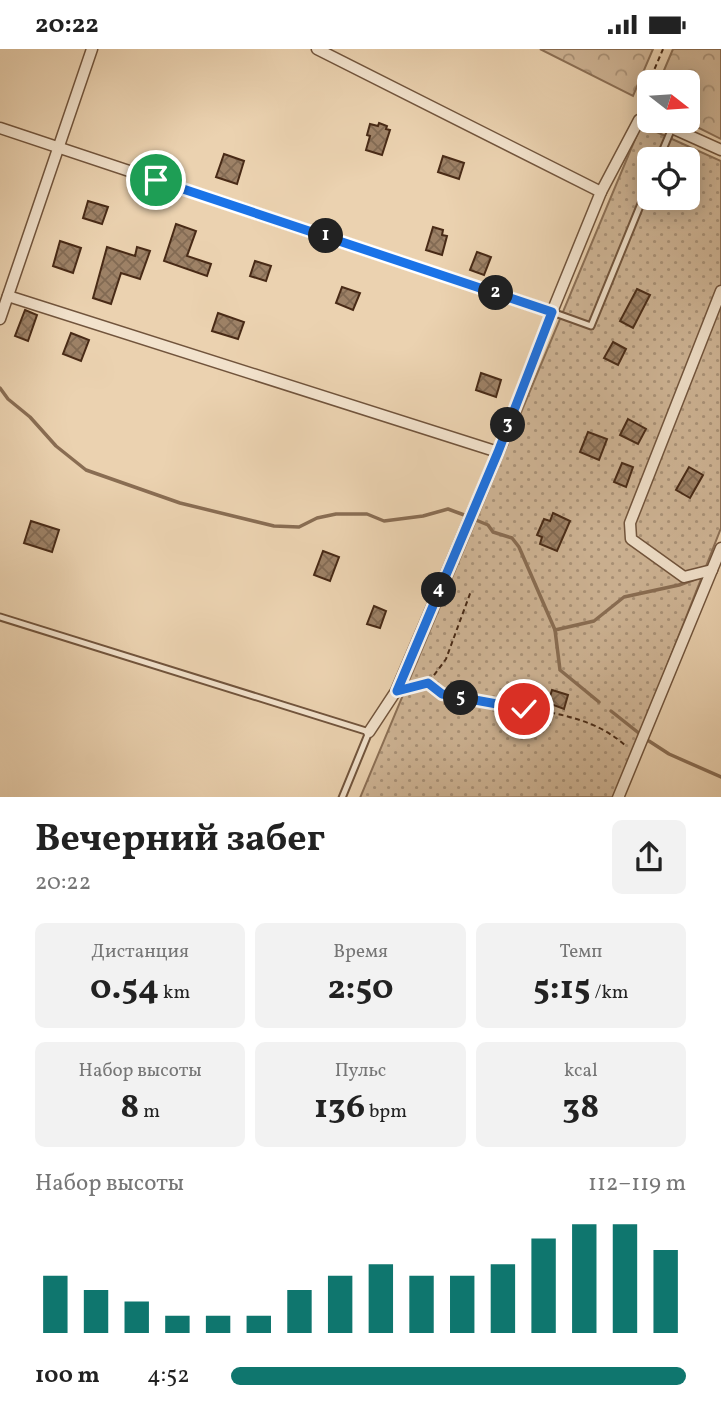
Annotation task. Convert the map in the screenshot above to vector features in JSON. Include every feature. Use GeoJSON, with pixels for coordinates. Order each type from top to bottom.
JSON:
{"type":"FeatureCollection","features":[{"type":"Feature","properties":{"kind":"street"},"geometry":{"type":"LineString","coordinates":[[0,319],[92,49]]}},
{"type":"Feature","properties":{"kind":"street"},"geometry":{"type":"LineString","coordinates":[[317,49],[601,192]]}},
{"type":"Feature","properties":{"kind":"street"},"geometry":{"type":"LineString","coordinates":[[369,732],[397,691],[498,452],[601,192],[637,124]]}},
{"type":"Feature","properties":{"kind":"street"},"geometry":{"type":"LineString","coordinates":[[0,128],[552,312]]}},
{"type":"Feature","properties":{"kind":"street"},"geometry":{"type":"LineString","coordinates":[[684,133],[721,150]]}},
{"type":"Feature","properties":{"kind":"street"},"geometry":{"type":"LineString","coordinates":[[712,570],[684,577],[631,539],[630,523],[721,291]]}},
{"type":"Feature","properties":{"kind":"street"},"geometry":{"type":"LineString","coordinates":[[8,296],[498,452]]}},
{"type":"Feature","properties":{"kind":"street"},"geometry":{"type":"LineString","coordinates":[[618,797],[721,548]]}},
{"type":"Feature","properties":{"kind":"lane"},"geometry":{"type":"LineString","coordinates":[[552,312],[591,325],[638,210]]}},
{"type":"Feature","properties":{"kind":"lane"},"geometry":{"type":"LineString","coordinates":[[0,617],[369,732],[342,797]]}},
{"type":"Feature","properties":{"kind":"path"},"geometry":{"type":"LineString","coordinates":[[654,70],[663,49]]}},
{"type":"Feature","properties":{"kind":"path"},"geometry":{"type":"LineString","coordinates":[[397,691],[428,683],[446,659],[471,591]]}},
{"type":"Feature","properties":{"kind":"path"},"geometry":{"type":"LineString","coordinates":[[428,683],[442,694],[471,701],[577,717],[598,725],[636,755]]}},
{"type":"Feature","properties":{"kind":"green space"},"geometry":{"type":"Polygon","coordinates":[[[540,49],[653,49],[644,70],[637,70],[637,87],[633,96],[540,49]]]}},
{"type":"Feature","properties":{"kind":"green space"},"geometry":{"type":"Polygon","coordinates":[[[673,49],[721,49],[721,139],[700,128],[700,70],[664,70],[673,49]]]}},
{"type":"Feature","properties":{"kind":"green space"},"geometry":{"type":"Polygon","coordinates":[[[638,133],[659,133],[690,147],[637,147],[637,210],[700,210],[700,152],[721,161],[721,528],[619,797],[360,797],[638,133]]]}},
{"type":"Feature","properties":{"kind":"building"},"geometry":{"type":"Polygon","coordinates":[[[379,123],[390,130],[382,155],[366,150],[370,124],[378,126],[379,123]]]}},
{"type":"Feature","properties":{"kind":"building"},"geometry":{"type":"Polygon","coordinates":[[[224,154],[244,161],[237,184],[216,177],[224,154]]]}},
{"type":"Feature","properties":{"kind":"building"},"geometry":{"type":"Polygon","coordinates":[[[443,156],[464,163],[459,179],[438,172],[443,156]]]}},
{"type":"Feature","properties":{"kind":"building"},"geometry":{"type":"Polygon","coordinates":[[[88,201],[108,207],[102,224],[83,218],[88,201]]]}},
{"type":"Feature","properties":{"kind":"building"},"geometry":{"type":"Polygon","coordinates":[[[176,224],[196,231],[187,256],[211,264],[207,276],[164,261],[176,224]]]}},
{"type":"Feature","properties":{"kind":"building"},"geometry":{"type":"Polygon","coordinates":[[[433,227],[443,230],[442,235],[447,236],[442,255],[426,250],[433,227]]]}},
{"type":"Feature","properties":{"kind":"building"},"geometry":{"type":"Polygon","coordinates":[[[60,241],[81,248],[73,273],[53,266],[60,241]]]}},
{"type":"Feature","properties":{"kind":"building"},"geometry":{"type":"Polygon","coordinates":[[[107,247],[135,256],[137,247],[150,251],[140,279],[121,273],[111,304],[93,298],[107,247]]]}},
{"type":"Feature","properties":{"kind":"building"},"geometry":{"type":"Polygon","coordinates":[[[477,252],[491,257],[484,275],[470,270],[477,252]]]}},
{"type":"Feature","properties":{"kind":"building"},"geometry":{"type":"Polygon","coordinates":[[[255,261],[271,266],[266,281],[250,276],[255,261]]]}},
{"type":"Feature","properties":{"kind":"building"},"geometry":{"type":"Polygon","coordinates":[[[342,287],[360,293],[353,310],[336,303],[342,287]]]}},
{"type":"Feature","properties":{"kind":"building"},"geometry":{"type":"Polygon","coordinates":[[[637,289],[650,295],[633,328],[620,321],[637,289]]]}},
{"type":"Feature","properties":{"kind":"building"},"geometry":{"type":"Polygon","coordinates":[[[25,310],[37,315],[28,341],[15,336],[25,310]]]}},
{"type":"Feature","properties":{"kind":"building"},"geometry":{"type":"Polygon","coordinates":[[[218,313],[244,322],[238,339],[212,331],[218,313]]]}},
{"type":"Feature","properties":{"kind":"building"},"geometry":{"type":"Polygon","coordinates":[[[71,333],[89,340],[81,361],[63,354],[71,333]]]}},
{"type":"Feature","properties":{"kind":"building"},"geometry":{"type":"Polygon","coordinates":[[[613,342],[626,349],[618,365],[604,358],[613,342]]]}},
{"type":"Feature","properties":{"kind":"building"},"geometry":{"type":"Polygon","coordinates":[[[481,373],[501,380],[496,397],[476,390],[481,373]]]}},
{"type":"Feature","properties":{"kind":"building"},"geometry":{"type":"Polygon","coordinates":[[[628,419],[646,429],[638,444],[620,435],[628,419]]]}},
{"type":"Feature","properties":{"kind":"building"},"geometry":{"type":"Polygon","coordinates":[[[588,432],[607,439],[599,460],[580,452],[588,432]]]}},
{"type":"Feature","properties":{"kind":"building"},"geometry":{"type":"Polygon","coordinates":[[[622,463],[633,467],[626,487],[614,482],[622,463]]]}},
{"type":"Feature","properties":{"kind":"building"},"geometry":{"type":"Polygon","coordinates":[[[689,467],[703,475],[690,498],[676,490],[689,467]]]}},
{"type":"Feature","properties":{"kind":"building"},"geometry":{"type":"Polygon","coordinates":[[[553,513],[570,521],[557,551],[540,544],[542,537],[537,535],[544,519],[550,521],[553,513]]]}},
{"type":"Feature","properties":{"kind":"building"},"geometry":{"type":"Polygon","coordinates":[[[31,521],[59,530],[52,552],[24,543],[31,521]]]}},
{"type":"Feature","properties":{"kind":"building"},"geometry":{"type":"Polygon","coordinates":[[[323,551],[339,557],[330,581],[314,575],[323,551]]]}},
{"type":"Feature","properties":{"kind":"building"},"geometry":{"type":"Polygon","coordinates":[[[374,606],[386,611],[380,628],[367,624],[374,606]]]}},
{"type":"Feature","properties":{"kind":"building"},"geometry":{"type":"Polygon","coordinates":[[[552,690],[568,695],[564,709],[548,703],[552,690]]]}},
{"type":"Feature","properties":{"kind":"waterway"},"geometry":{"type":"LineString","coordinates":[[0,388],[56,446],[86,470],[180,503],[274,526],[299,527],[317,518],[336,514],[367,514],[384,521],[423,516],[448,509],[467,516]]}},
{"type":"Feature","properties":{"kind":"waterway"},"geometry":{"type":"LineString","coordinates":[[471,518],[488,525],[493,532],[512,538],[519,547],[555,630],[560,670],[599,702]]}},
{"type":"Feature","properties":{"kind":"waterway"},"geometry":{"type":"LineString","coordinates":[[555,630],[594,621],[624,597],[695,579]]}},
{"type":"Feature","properties":{"kind":"waterway"},"geometry":{"type":"LineString","coordinates":[[611,711],[640,734]]}},
{"type":"Feature","properties":{"kind":"waterway"},"geometry":{"type":"LineString","coordinates":[[649,741],[669,754],[721,777]]}},
{"type":"Feature","properties":{"kind":"route"},"geometry":{"type":"LineString","coordinates":[[156,180],[552,312],[498,452],[397,691],[428,683],[442,694],[524,709]]}}]}
